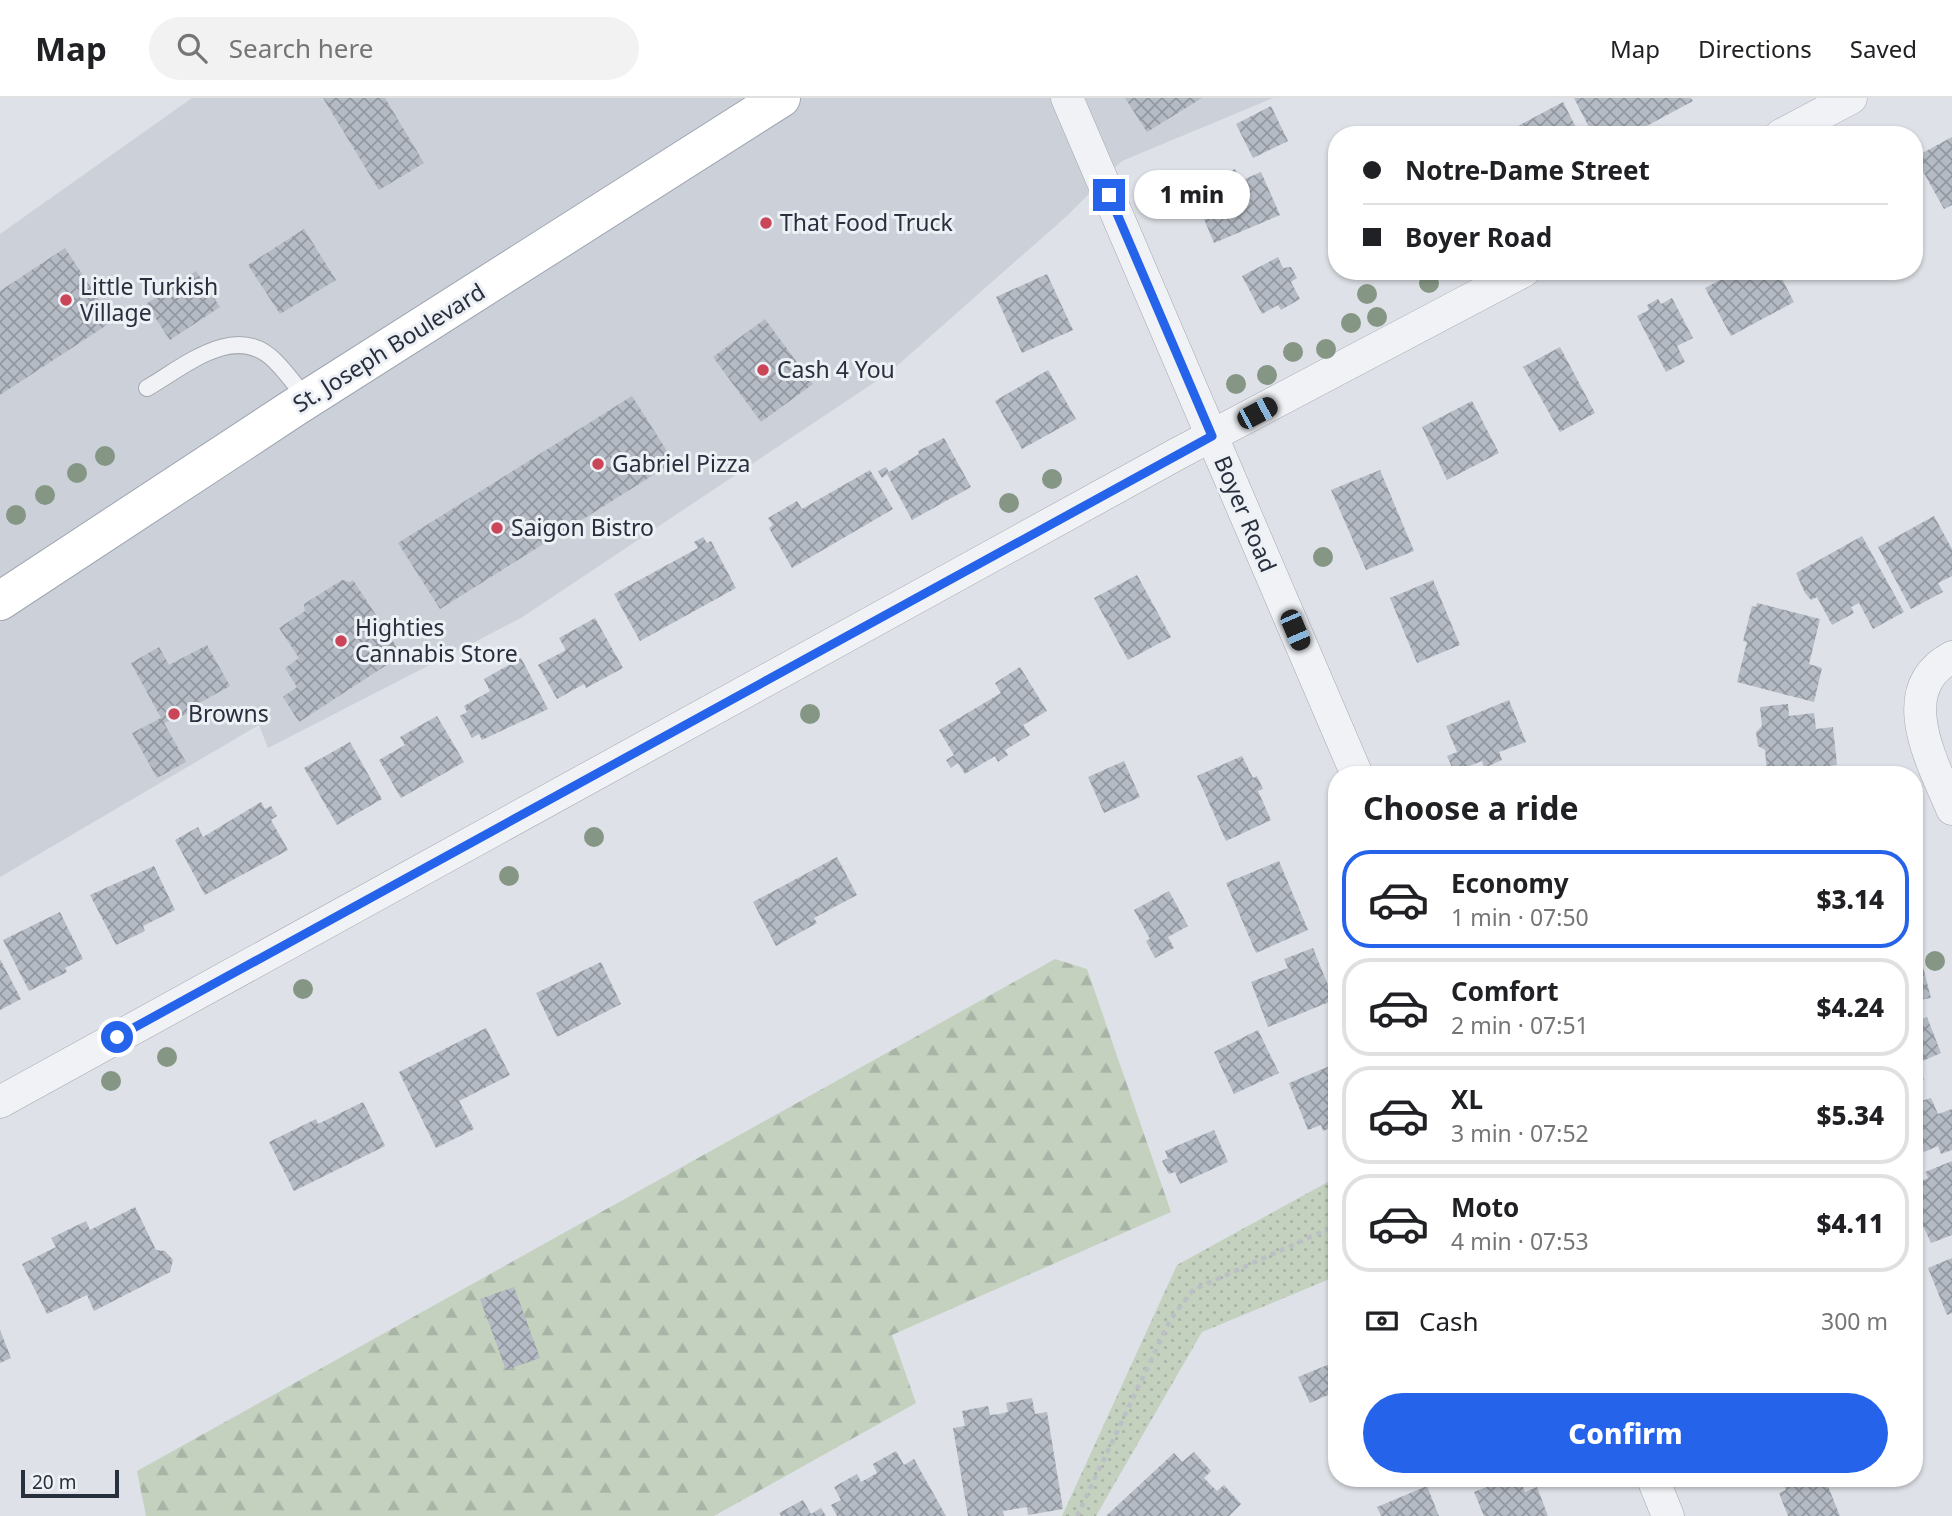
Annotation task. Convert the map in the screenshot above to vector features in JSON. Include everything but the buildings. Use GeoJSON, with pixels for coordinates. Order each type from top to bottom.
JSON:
{"type":"FeatureCollection","features":[{"type":"Feature","properties":{"kind":"main road","name":"St. Joseph Boulevard"},"geometry":{"type":"LineString","coordinates":[[3,592],[781,98]]}},
{"type":"Feature","properties":{"kind":"street","name":"Boyer Road"},"geometry":{"type":"LineString","coordinates":[[1068,98],[1353,766]]}},
{"type":"Feature","properties":{"kind":"street"},"geometry":{"type":"LineString","coordinates":[[1798,126],[1851,98]]}},
{"type":"Feature","properties":{"kind":"street"},"geometry":{"type":"LineString","coordinates":[[0,1102],[1212,436],[1507,280]]}},
{"type":"Feature","properties":{"kind":"street"},"geometry":{"type":"LineString","coordinates":[[1952,657],[1940,663],[1928,679],[1921,699],[1919,720],[1924,741],[1952,809]]}},
{"type":"Feature","properties":{"kind":"street"},"geometry":{"type":"LineString","coordinates":[[1656,1487],[1668,1516]]}},
{"type":"Feature","properties":{"kind":"lane"},"geometry":{"type":"LineString","coordinates":[[147,388],[221,345],[242,346],[253,347],[274,360],[307,400]]}},
{"type":"Feature","properties":{"kind":"path"},"geometry":{"type":"LineString","coordinates":[[1077,1516],[1170,1321],[1193,1290],[1328,1228]]}},
{"type":"Feature","properties":{"kind":"shaded area"},"geometry":{"type":"Polygon","coordinates":[[[192,98],[1273,98],[1122,161],[1068,215],[890,372],[521,618],[268,748],[259,725],[0,877],[0,234],[192,98]]]}},
{"type":"Feature","properties":{"kind":"green space"},"geometry":{"type":"Polygon","coordinates":[[[1055,959],[1087,969],[1171,1212],[892,1335],[916,1403],[714,1516],[146,1516],[137,1471],[1055,959]]]}},
{"type":"Feature","properties":{"kind":"green space"},"geometry":{"type":"Polygon","coordinates":[[[1328,1182],[1328,1280],[1202,1332],[1096,1516],[1062,1516],[1177,1265],[1328,1182]]]}},
{"type":"Feature","properties":{"kind":"place","name":"That Food Truck"},"geometry":{"type":"Point","coordinates":[766,223]}},
{"type":"Feature","properties":{"kind":"place","name":"Little Turkish Village"},"geometry":{"type":"Point","coordinates":[66,300]}},
{"type":"Feature","properties":{"kind":"place","name":"Cash 4 You"},"geometry":{"type":"Point","coordinates":[763,370]}},
{"type":"Feature","properties":{"kind":"place","name":"Gabriel Pizza"},"geometry":{"type":"Point","coordinates":[598,464]}},
{"type":"Feature","properties":{"kind":"place","name":"Saigon Bistro"},"geometry":{"type":"Point","coordinates":[497,528]}},
{"type":"Feature","properties":{"kind":"place","name":"Highties Cannabis Store"},"geometry":{"type":"Point","coordinates":[341,641]}},
{"type":"Feature","properties":{"kind":"place","name":"Browns"},"geometry":{"type":"Point","coordinates":[174,714]}},
{"type":"Feature","properties":{"kind":"route"},"geometry":{"type":"LineString","coordinates":[[117,1037],[1212,436],[1109,195]]}}]}
